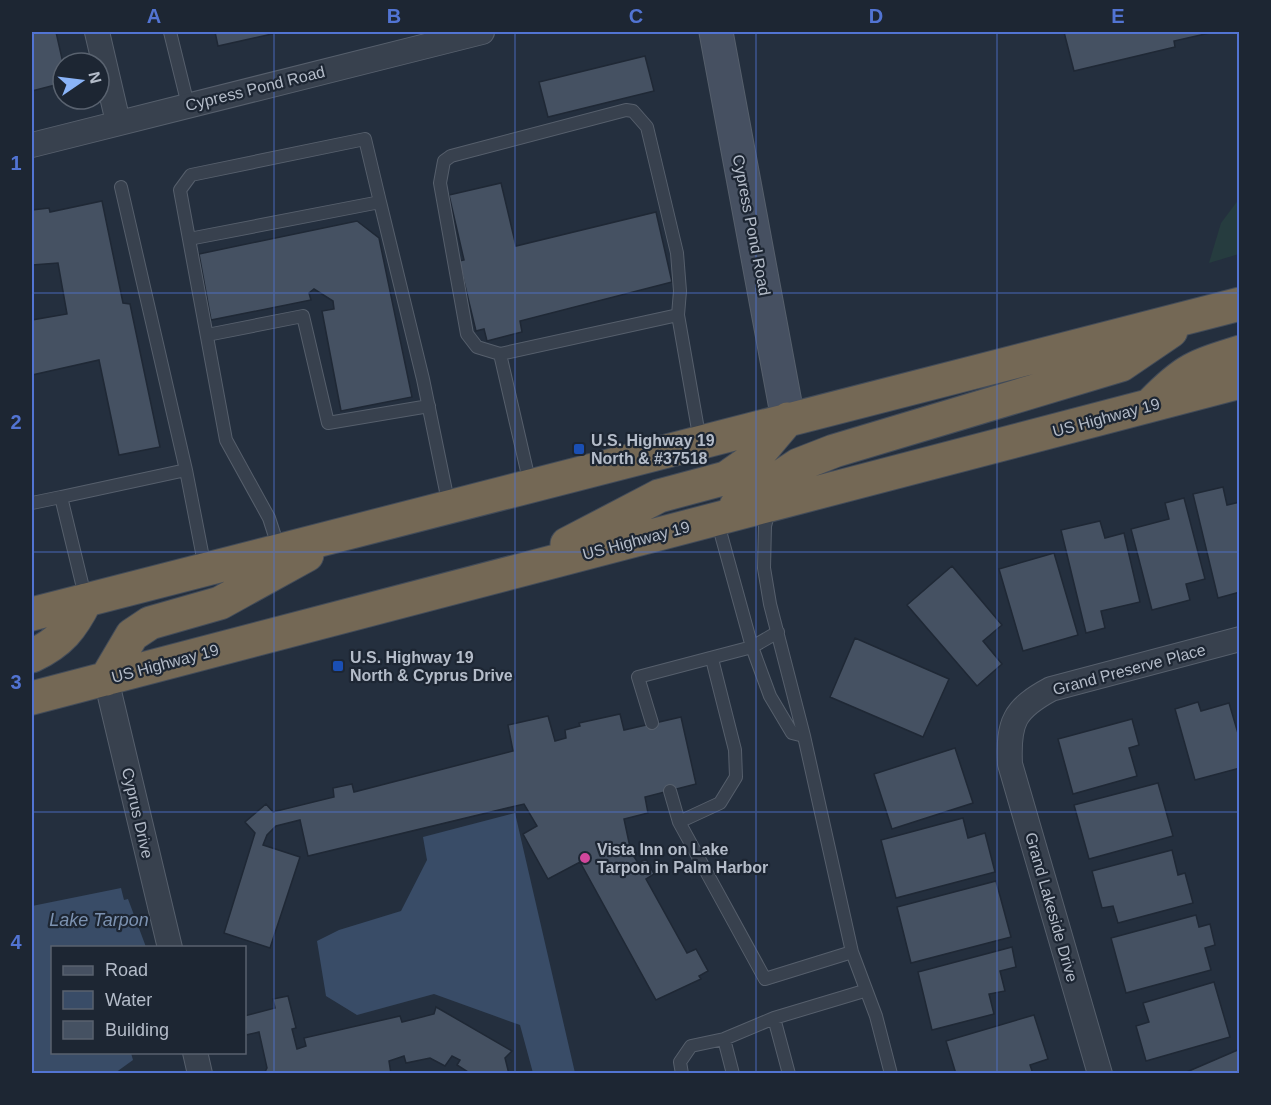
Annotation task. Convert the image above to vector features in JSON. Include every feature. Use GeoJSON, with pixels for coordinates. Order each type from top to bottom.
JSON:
{"type":"FeatureCollection","features":[{"type":"Feature","properties":{"kind":"highway"},"geometry":{"type":"LineString","coordinates":[[32,614],[1239,304]]}},
{"type":"Feature","properties":{"kind":"highway"},"geometry":{"type":"LineString","coordinates":[[717,519],[798,465],[834,451],[1121,365],[1190,318]]}},
{"type":"Feature","properties":{"kind":"highway"},"geometry":{"type":"LineString","coordinates":[[1149,406],[1173,381],[1194,367],[1239,352]]}},
{"type":"Feature","properties":{"kind":"highway","name":"US Highway 19"},"geometry":{"type":"LineString","coordinates":[[32,698],[1239,382]]}},
{"type":"Feature","properties":{"kind":"highway"},"geometry":{"type":"LineString","coordinates":[[512,573],[659,496],[726,478],[756,457],[788,419]]}},
{"type":"Feature","properties":{"kind":"highway"},"geometry":{"type":"LineString","coordinates":[[106,679],[132,636],[150,623],[220,603],[348,533]]}},
{"type":"Feature","properties":{"kind":"highway"},"geometry":{"type":"LineString","coordinates":[[32,656],[52,645],[72,628],[86,600]]}},
{"type":"Feature","properties":{"kind":"street"},"geometry":{"type":"LineString","coordinates":[[97,32],[118,122]]}},
{"type":"Feature","properties":{"kind":"street","name":"Cypress Pond Road"},"geometry":{"type":"LineString","coordinates":[[32,145],[482,32]]}},
{"type":"Feature","properties":{"kind":"street","name":"Cypress Pond Road"},"geometry":{"type":"LineString","coordinates":[[716,32],[788,419]]}},
{"type":"Feature","properties":{"kind":"street","name":"Grand Preserve Place"},"geometry":{"type":"LineString","coordinates":[[1009,740],[1015,716],[1030,700],[1051,689],[1239,639]]}},
{"type":"Feature","properties":{"kind":"street","name":"Cyprus Drive"},"geometry":{"type":"LineString","coordinates":[[106,679],[170,946]]}},
{"type":"Feature","properties":{"kind":"street","name":"Grand Lakeside Drive"},"geometry":{"type":"LineString","coordinates":[[1009,740],[1010,764],[1100,1074]]}},
{"type":"Feature","properties":{"kind":"street"},"geometry":{"type":"LineString","coordinates":[[195,1054],[200,1074]]}},
{"type":"Feature","properties":{"kind":"lane"},"geometry":{"type":"LineString","coordinates":[[170,32],[188,105]]}},
{"type":"Feature","properties":{"kind":"lane"},"geometry":{"type":"LineString","coordinates":[[678,315],[500,354],[477,347],[466,334],[440,183],[444,161],[451,156],[626,110],[640,115],[647,127],[677,253],[680,291],[678,315],[700,442]]}},
{"type":"Feature","properties":{"kind":"lane"},"geometry":{"type":"LineString","coordinates":[[279,550],[269,518],[226,440],[180,190],[191,175],[365,139],[429,406],[450,506]]}},
{"type":"Feature","properties":{"kind":"lane"},"geometry":{"type":"LineString","coordinates":[[121,187],[186,470],[205,569]]}},
{"type":"Feature","properties":{"kind":"lane"},"geometry":{"type":"LineString","coordinates":[[189,239],[380,202]]}},
{"type":"Feature","properties":{"kind":"lane"},"geometry":{"type":"LineString","coordinates":[[207,335],[303,316],[328,423],[429,406]]}},
{"type":"Feature","properties":{"kind":"lane"},"geometry":{"type":"LineString","coordinates":[[500,354],[530,486]]}},
{"type":"Feature","properties":{"kind":"lane"},"geometry":{"type":"LineString","coordinates":[[32,503],[186,470]]}},
{"type":"Feature","properties":{"kind":"lane"},"geometry":{"type":"LineString","coordinates":[[61,497],[86,600]]}},
{"type":"Feature","properties":{"kind":"lane"},"geometry":{"type":"LineString","coordinates":[[771,505],[765,526],[764,568],[852,952],[864,990],[876,1016],[891,1074]]}},
{"type":"Feature","properties":{"kind":"lane"},"geometry":{"type":"LineString","coordinates":[[717,519],[752,647],[770,696],[792,733],[804,736]]}},
{"type":"Feature","properties":{"kind":"lane"},"geometry":{"type":"LineString","coordinates":[[652,723],[638,677],[752,647],[778,633]]}},
{"type":"Feature","properties":{"kind":"lane"},"geometry":{"type":"LineString","coordinates":[[680,822],[720,803],[736,777],[735,750],[712,659]]}},
{"type":"Feature","properties":{"kind":"lane"},"geometry":{"type":"LineString","coordinates":[[670,790],[680,822],[765,979],[852,952]]}},
{"type":"Feature","properties":{"kind":"lane"},"geometry":{"type":"LineString","coordinates":[[682,1074],[680,1062],[691,1046],[724,1039],[774,1018],[864,990]]}},
{"type":"Feature","properties":{"kind":"lane"},"geometry":{"type":"LineString","coordinates":[[774,1018],[789,1074]]}},
{"type":"Feature","properties":{"kind":"lane"},"geometry":{"type":"LineString","coordinates":[[724,1039],[733,1074]]}},
{"type":"Feature","properties":{"kind":"green space"},"geometry":{"type":"Polygon","coordinates":[[[1239,199],[1239,254],[1209,263],[1221,223],[1239,199]]]}},
{"type":"Feature","properties":{"kind":"water"},"geometry":{"type":"Polygon","coordinates":[[[515,813],[575,1073],[533,1073],[520,1025],[434,994],[357,1015],[326,996],[317,941],[339,930],[401,911],[427,860],[423,837],[515,813]]]}},
{"type":"Feature","properties":{"kind":"water","name":"Lake Tarpon"},"geometry":{"type":"Polygon","coordinates":[[[121,888],[124,900],[128,899],[146,946],[51,946],[51,1054],[131,1054],[133,1060],[115,1073],[32,1073],[32,906],[121,888]]]}},
{"type":"Feature","properties":{"kind":"building"},"geometry":{"type":"Polygon","coordinates":[[[32,32],[56,32],[60,51],[51,51],[51,86],[32,91],[32,32]]]}},
{"type":"Feature","properties":{"kind":"building"},"geometry":{"type":"Polygon","coordinates":[[[215,32],[281,32],[218,46],[215,32]]]}},
{"type":"Feature","properties":{"kind":"building"},"geometry":{"type":"Polygon","coordinates":[[[1064,32],[1214,32],[1174,41],[1175,47],[1074,71],[1064,32]]]}},
{"type":"Feature","properties":{"kind":"building"},"geometry":{"type":"Polygon","coordinates":[[[645,56],[654,91],[548,117],[539,82],[645,56]]]}},
{"type":"Feature","properties":{"kind":"building"},"geometry":{"type":"Polygon","coordinates":[[[501,183],[516,246],[656,212],[672,282],[520,321],[522,332],[487,341],[484,329],[476,331],[459,261],[464,260],[449,195],[501,183]]]}},
{"type":"Feature","properties":{"kind":"building"},"geometry":{"type":"Polygon","coordinates":[[[102,201],[123,303],[130,304],[160,447],[119,455],[99,360],[32,375],[32,320],[67,314],[58,263],[32,265],[32,210],[49,208],[50,212],[102,201]]]}},
{"type":"Feature","properties":{"kind":"building"},"geometry":{"type":"Polygon","coordinates":[[[357,221],[379,238],[412,397],[341,411],[322,311],[334,309],[333,301],[314,289],[309,293],[311,300],[211,320],[199,254],[357,221]]]}},
{"type":"Feature","properties":{"kind":"building"},"geometry":{"type":"Polygon","coordinates":[[[1223,487],[1227,505],[1240,502],[1240,592],[1218,598],[1193,494],[1223,487]]]}},
{"type":"Feature","properties":{"kind":"building"},"geometry":{"type":"Polygon","coordinates":[[[1184,498],[1205,579],[1186,584],[1190,600],[1152,610],[1131,529],[1169,519],[1165,503],[1184,498]]]}},
{"type":"Feature","properties":{"kind":"building"},"geometry":{"type":"Polygon","coordinates":[[[1100,521],[1105,538],[1124,533],[1140,602],[1101,611],[1105,628],[1086,633],[1061,530],[1100,521]]]}},
{"type":"Feature","properties":{"kind":"building"},"geometry":{"type":"Polygon","coordinates":[[[1054,553],[1078,635],[1023,651],[999,569],[1054,553]]]}},
{"type":"Feature","properties":{"kind":"building"},"geometry":{"type":"Polygon","coordinates":[[[952,566],[1002,625],[983,641],[1002,664],[977,686],[907,605],[952,566]]]}},
{"type":"Feature","properties":{"kind":"building"},"geometry":{"type":"Polygon","coordinates":[[[855,638],[949,679],[923,737],[830,697],[855,638]]]}},
{"type":"Feature","properties":{"kind":"building"},"geometry":{"type":"Polygon","coordinates":[[[1198,702],[1201,711],[1229,703],[1240,740],[1240,768],[1195,780],[1175,709],[1198,702]]]}},
{"type":"Feature","properties":{"kind":"building","name":"Vista Inn on Lake Tarpon in Palm Harbor"},"geometry":{"type":"Polygon","coordinates":[[[620,714],[624,730],[681,717],[696,784],[645,797],[648,813],[624,819],[631,852],[638,863],[646,859],[654,874],[646,879],[687,953],[696,949],[708,971],[699,976],[701,979],[656,1000],[580,862],[548,879],[523,834],[537,826],[524,804],[308,856],[300,820],[276,826],[267,835],[263,845],[300,857],[270,948],[224,933],[255,833],[245,822],[266,804],[273,812],[334,797],[333,788],[352,784],[354,792],[513,751],[508,725],[548,716],[555,741],[566,738],[565,730],[580,726],[579,723],[620,714]]]}},
{"type":"Feature","properties":{"kind":"building"},"geometry":{"type":"Polygon","coordinates":[[[1132,719],[1139,745],[1129,748],[1137,776],[1073,794],[1058,739],[1132,719]]]}},
{"type":"Feature","properties":{"kind":"building"},"geometry":{"type":"Polygon","coordinates":[[[955,748],[973,803],[892,829],[874,774],[955,748]]]}},
{"type":"Feature","properties":{"kind":"building"},"geometry":{"type":"Polygon","coordinates":[[[1158,783],[1173,836],[1089,859],[1074,805],[1158,783]]]}},
{"type":"Feature","properties":{"kind":"building"},"geometry":{"type":"Polygon","coordinates":[[[963,818],[968,838],[985,833],[995,872],[896,898],[881,840],[963,818]]]}},
{"type":"Feature","properties":{"kind":"building"},"geometry":{"type":"Polygon","coordinates":[[[1172,850],[1178,875],[1185,873],[1193,903],[1118,923],[1113,906],[1102,908],[1092,871],[1172,850]]]}},
{"type":"Feature","properties":{"kind":"building"},"geometry":{"type":"Polygon","coordinates":[[[996,881],[1011,937],[911,963],[897,907],[996,881]]]}},
{"type":"Feature","properties":{"kind":"building"},"geometry":{"type":"Polygon","coordinates":[[[1196,915],[1199,927],[1210,924],[1215,945],[1205,948],[1211,970],[1126,993],[1111,938],[1196,915]]]}},
{"type":"Feature","properties":{"kind":"building"},"geometry":{"type":"Polygon","coordinates":[[[1012,947],[1016,967],[1000,971],[1005,991],[989,994],[994,1014],[932,1030],[918,972],[1012,947]]]}},
{"type":"Feature","properties":{"kind":"building"},"geometry":{"type":"Polygon","coordinates":[[[1214,982],[1230,1037],[1146,1061],[1136,1026],[1149,1022],[1143,1003],[1214,982]]]}},
{"type":"Feature","properties":{"kind":"building"},"geometry":{"type":"Polygon","coordinates":[[[288,996],[296,1028],[292,1029],[297,1049],[306,1046],[304,1038],[400,1016],[402,1022],[434,1014],[436,1007],[512,1051],[505,1058],[509,1074],[471,1074],[457,1065],[460,1060],[452,1056],[445,1066],[430,1058],[406,1063],[404,1056],[389,1061],[391,1074],[264,1074],[267,1068],[259,1032],[246,1035],[246,1015],[275,1008],[273,999],[288,996]]]}},
{"type":"Feature","properties":{"kind":"building"},"geometry":{"type":"Polygon","coordinates":[[[1034,1015],[1048,1059],[1030,1065],[1033,1074],[956,1074],[946,1041],[1034,1015]]]}},
{"type":"Feature","properties":{"kind":"building"},"geometry":{"type":"Polygon","coordinates":[[[1240,1049],[1240,1074],[1182,1074],[1240,1049]]]}},
{"type":"Feature","properties":{"kind":"place","name":"U.S. Highway 19 North & #37518"},"geometry":{"type":"Point","coordinates":[579,449]}},
{"type":"Feature","properties":{"kind":"place","name":"U.S. Highway 19 North & Cyprus Drive"},"geometry":{"type":"Point","coordinates":[338,666]}},
{"type":"Feature","properties":{"kind":"place","name":"Vista Inn on Lake Tarpon in Palm Harbor"},"geometry":{"type":"Point","coordinates":[585,858]}}]}
